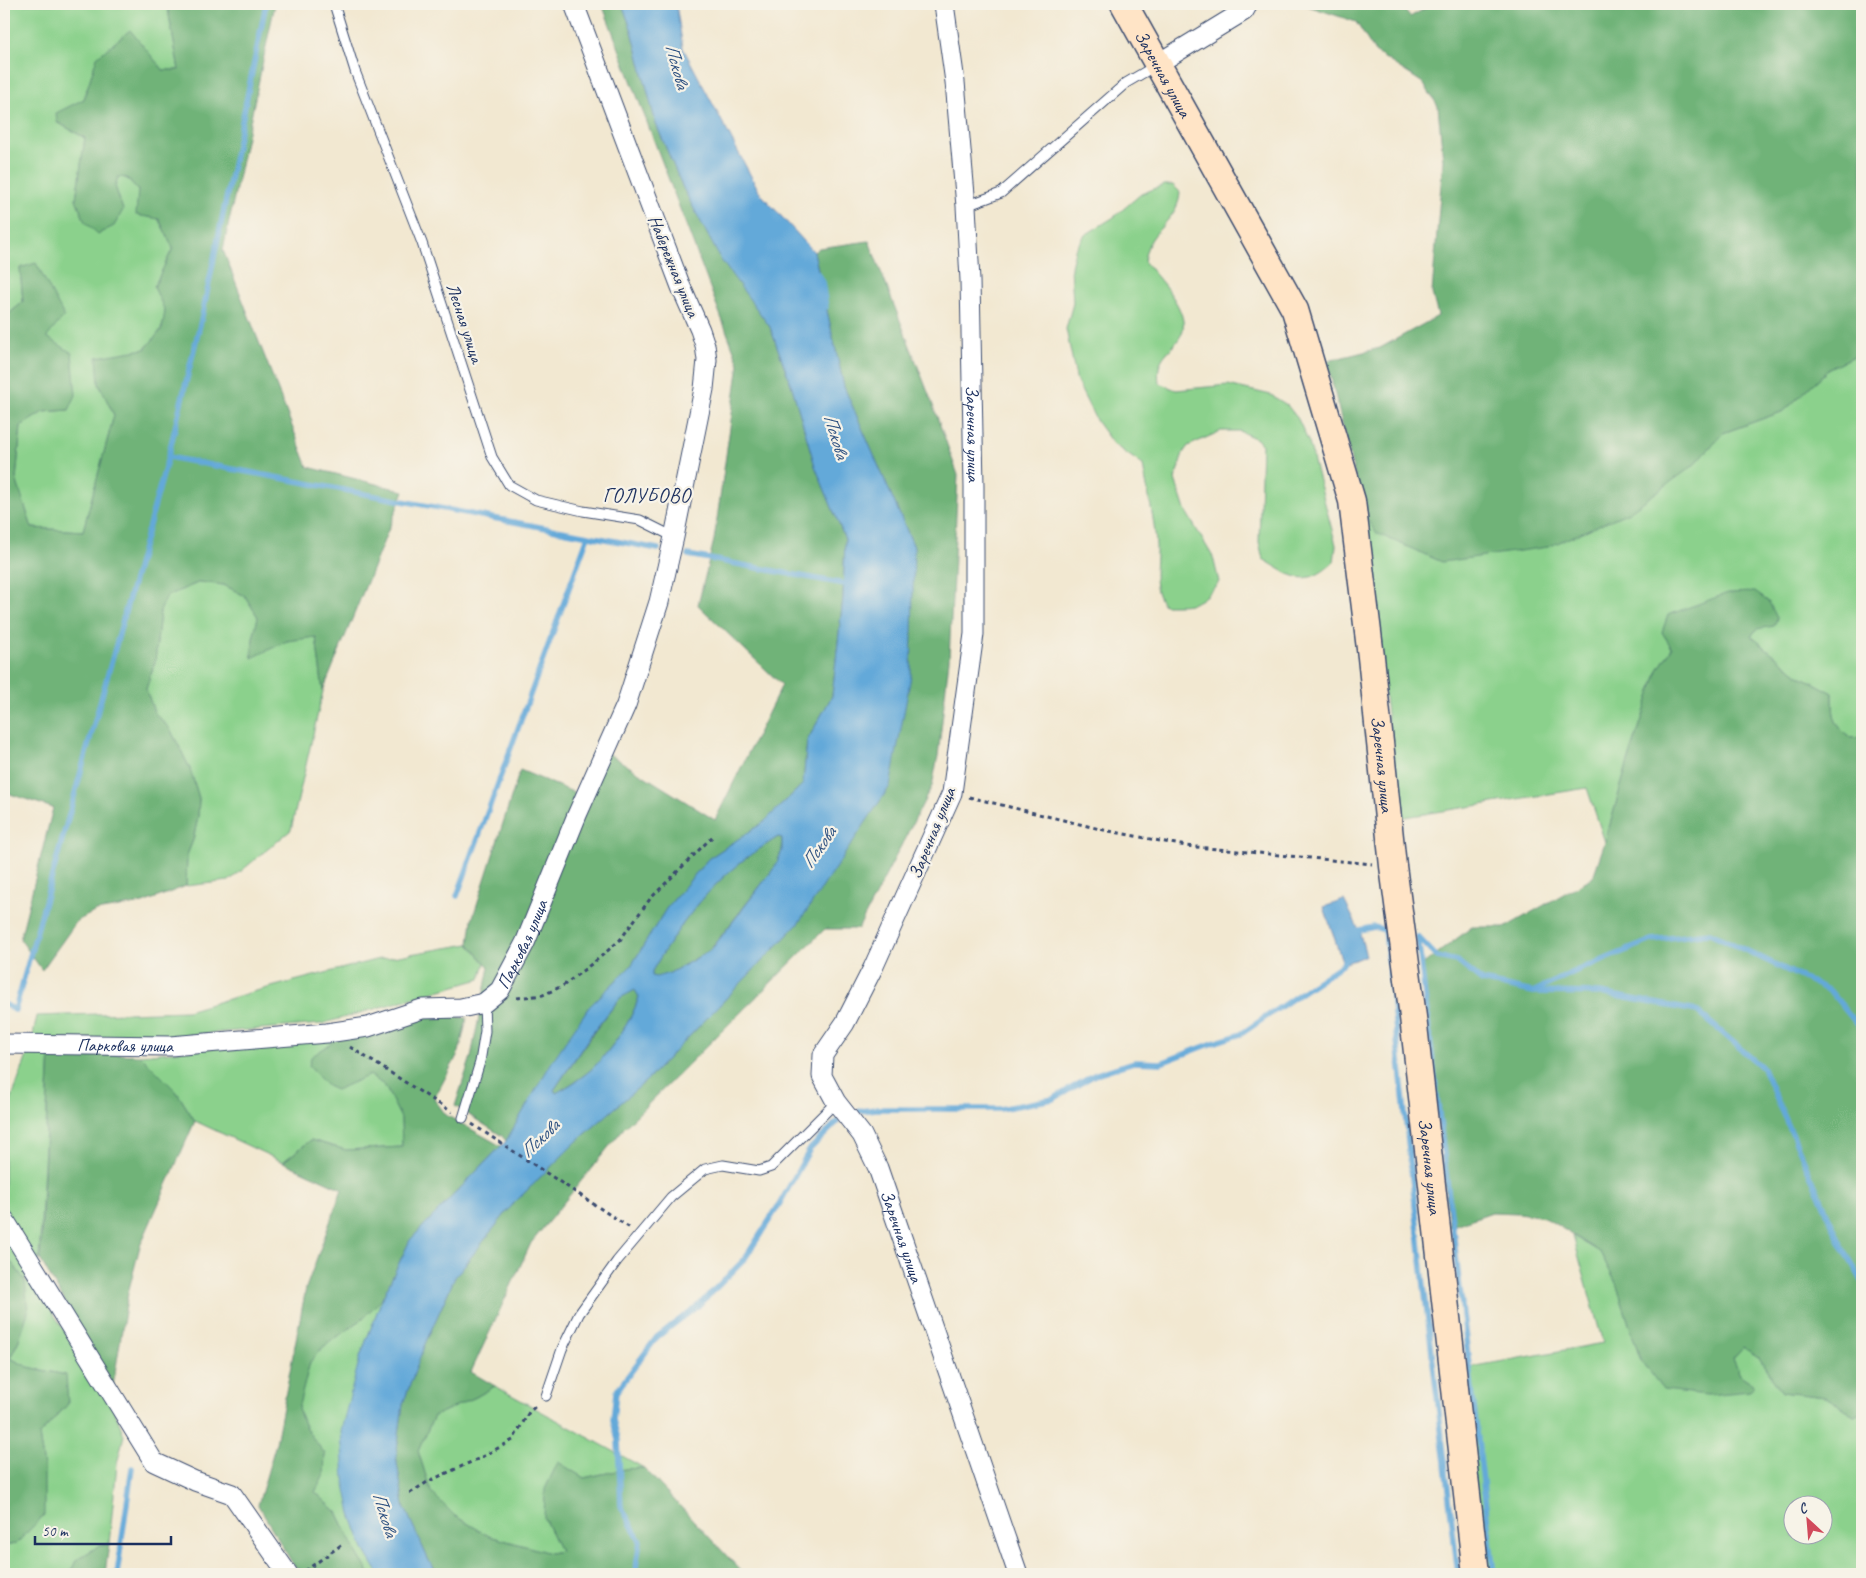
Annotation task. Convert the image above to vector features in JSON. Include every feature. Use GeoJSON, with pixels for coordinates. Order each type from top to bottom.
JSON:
{"type":"FeatureCollection","features":[{"type":"Feature","properties":{"kind":"street","name":"Набережная улица"},"geometry":{"type":"LineString","coordinates":[[574,4],[680,288],[705,346],[707,360],[704,389],[674,537]]}},
{"type":"Feature","properties":{"kind":"street","name":"Заречная улица"},"geometry":{"type":"LineString","coordinates":[[944,4],[955,82],[966,206],[970,280],[974,467],[974,634],[952,793],[873,968],[845,1023],[823,1055],[822,1076],[836,1102],[862,1135],[878,1168],[1018,1574]]}},
{"type":"Feature","properties":{"kind":"street","name":"Заречная улица"},"geometry":{"type":"LineString","coordinates":[[1124,4],[1295,310],[1352,501],[1476,1574]]}},
{"type":"Feature","properties":{"kind":"street"},"geometry":{"type":"LineString","coordinates":[[1157,64],[1244,12],[1248,4]]}},
{"type":"Feature","properties":{"kind":"street","name":"Парковая улица"},"geometry":{"type":"LineString","coordinates":[[4,1044],[170,1046],[327,1033],[368,1027],[422,1009],[460,1008],[484,1003],[500,990],[525,943],[577,815],[626,705],[659,602],[674,537]]}},
{"type":"Feature","properties":{"kind":"street"},"geometry":{"type":"LineString","coordinates":[[4,1219],[154,1462],[195,1481],[232,1494],[288,1574]]}},
{"type":"Feature","properties":{"kind":"lane","name":"Лесная улица"},"geometry":{"type":"LineString","coordinates":[[334,4],[355,71],[422,243],[492,458],[509,485],[536,500],[583,511],[640,520],[674,537]]}},
{"type":"Feature","properties":{"kind":"lane"},"geometry":{"type":"LineString","coordinates":[[966,206],[1001,193],[1126,84],[1157,64]]}},
{"type":"Feature","properties":{"kind":"lane"},"geometry":{"type":"LineString","coordinates":[[463,1118],[480,1062],[485,1030],[484,1003]]}},
{"type":"Feature","properties":{"kind":"lane"},"geometry":{"type":"LineString","coordinates":[[546,1396],[562,1349],[579,1314],[639,1233],[671,1198],[705,1169],[723,1165],[759,1171],[771,1167],[836,1102]]}},
{"type":"Feature","properties":{"kind":"path"},"geometry":{"type":"LineString","coordinates":[[952,793],[1104,830],[1186,846],[1393,866]]}},
{"type":"Feature","properties":{"kind":"path"},"geometry":{"type":"LineString","coordinates":[[484,1003],[502,999],[543,995],[564,985],[620,940],[650,899],[714,834]]}},
{"type":"Feature","properties":{"kind":"path"},"geometry":{"type":"LineString","coordinates":[[327,1033],[463,1118],[639,1233]]}},
{"type":"Feature","properties":{"kind":"path"},"geometry":{"type":"LineString","coordinates":[[410,1493],[429,1480],[478,1459],[513,1440],[529,1412],[546,1396]]}},
{"type":"Feature","properties":{"kind":"path"},"geometry":{"type":"LineString","coordinates":[[300,1574],[344,1543]]}},
{"type":"Feature","properties":{"kind":"green space"},"geometry":{"type":"Polygon","coordinates":[[[4,4],[167,4],[179,70],[163,70],[97,58],[84,99],[57,122],[85,138],[76,199],[123,210],[115,186],[118,177],[125,178],[138,189],[145,199],[159,220],[173,248],[154,287],[165,312],[164,323],[150,343],[140,353],[99,384],[114,415],[83,531],[32,528],[16,479],[21,426],[43,412],[69,410],[47,337],[20,268],[23,302],[4,318],[4,4]]]}},
{"type":"Feature","properties":{"kind":"green space"},"geometry":{"type":"Polygon","coordinates":[[[167,4],[275,4],[223,250],[308,467],[404,491],[323,691],[316,637],[287,641],[252,658],[253,639],[258,617],[245,596],[224,585],[200,582],[167,596],[160,611],[155,662],[146,689],[154,712],[170,729],[178,744],[190,769],[199,798],[198,817],[193,840],[187,855],[186,886],[143,903],[96,911],[77,921],[42,970],[20,939],[53,808],[4,792],[4,318],[23,302],[20,268],[36,263],[64,316],[47,337],[72,353],[76,395],[69,410],[43,412],[21,426],[16,479],[32,528],[83,531],[114,415],[99,384],[97,357],[145,349],[162,329],[165,311],[154,287],[173,248],[159,219],[136,215],[138,190],[127,178],[118,177],[115,186],[123,210],[114,226],[98,234],[85,222],[76,199],[85,138],[57,122],[56,113],[84,99],[97,57],[130,30],[163,70],[179,70],[167,4]]]}},
{"type":"Feature","properties":{"kind":"green space"},"geometry":{"type":"Polygon","coordinates":[[[602,4],[622,4],[632,31],[656,124],[683,188],[721,259],[770,327],[792,387],[815,466],[845,539],[843,598],[832,696],[807,741],[803,784],[764,822],[708,859],[666,909],[631,966],[589,1007],[506,1141],[502,1136],[455,1106],[471,1057],[489,967],[469,944],[472,920],[520,770],[585,797],[604,751],[715,820],[782,685],[698,605],[714,540],[739,364],[602,4]]]}},
{"type":"Feature","properties":{"kind":"green space"},"geometry":{"type":"Polygon","coordinates":[[[1302,4],[1399,4],[1410,17],[1426,8],[1428,4],[1862,4],[1862,354],[1829,369],[1784,411],[1723,433],[1693,466],[1629,512],[1548,547],[1442,562],[1376,533],[1364,514],[1327,361],[1380,348],[1438,316],[1432,293],[1443,160],[1438,106],[1423,83],[1375,52],[1356,22],[1302,4]]]}},
{"type":"Feature","properties":{"kind":"green space"},"geometry":{"type":"Polygon","coordinates":[[[1164,185],[1173,185],[1180,192],[1179,201],[1172,215],[1152,239],[1147,248],[1144,261],[1165,286],[1178,306],[1183,326],[1181,335],[1159,366],[1159,383],[1176,390],[1228,385],[1271,395],[1287,405],[1298,419],[1309,443],[1336,545],[1334,562],[1324,570],[1307,578],[1291,575],[1263,559],[1259,542],[1262,445],[1257,439],[1239,431],[1221,431],[1188,446],[1183,453],[1175,479],[1185,510],[1213,557],[1219,582],[1200,600],[1182,605],[1164,605],[1157,591],[1154,526],[1143,465],[1113,444],[1097,422],[1077,382],[1066,329],[1073,303],[1071,267],[1075,250],[1085,235],[1114,217],[1141,194],[1164,185]]]}},
{"type":"Feature","properties":{"kind":"green space"},"geometry":{"type":"Polygon","coordinates":[[[869,241],[958,475],[949,660],[938,756],[932,786],[858,929],[825,929],[624,1128],[531,1243],[471,1372],[495,1386],[434,1416],[418,1451],[431,1492],[455,1516],[489,1536],[550,1553],[560,1551],[544,1518],[545,1489],[558,1462],[584,1478],[625,1469],[644,1468],[744,1574],[439,1574],[429,1561],[404,1506],[396,1457],[403,1404],[424,1346],[455,1277],[513,1204],[576,1142],[647,1080],[798,924],[914,547],[844,387],[814,252],[819,248],[869,241]]]}},
{"type":"Feature","properties":{"kind":"green space"},"geometry":{"type":"Polygon","coordinates":[[[1862,354],[1862,737],[1851,738],[1840,728],[1834,713],[1833,693],[1799,675],[1751,636],[1757,629],[1662,632],[1672,648],[1658,670],[1627,765],[1605,842],[1587,788],[1399,818],[1364,514],[1693,466],[1723,433],[1784,411],[1829,369],[1862,354]]]}},
{"type":"Feature","properties":{"kind":"green space"},"geometry":{"type":"Polygon","coordinates":[[[200,582],[224,585],[245,596],[258,617],[253,639],[252,657],[287,641],[316,636],[323,691],[291,830],[229,881],[186,886],[187,855],[193,840],[198,817],[199,798],[190,769],[178,744],[170,729],[154,712],[146,689],[155,662],[160,611],[167,596],[200,582]]]}},
{"type":"Feature","properties":{"kind":"green space"},"geometry":{"type":"Polygon","coordinates":[[[1755,592],[1769,602],[1777,618],[1774,626],[1757,629],[1751,636],[1799,675],[1833,693],[1835,718],[1840,728],[1851,738],[1862,737],[1862,1412],[1855,1415],[1826,1397],[1782,1392],[1758,1356],[1744,1347],[1733,1359],[1740,1375],[1755,1385],[1750,1391],[1707,1395],[1663,1390],[1640,1358],[1616,1283],[1600,1252],[1544,1217],[1519,1213],[1492,1212],[1449,1227],[1422,965],[1472,927],[1506,927],[1593,877],[1658,670],[1672,648],[1662,632],[1668,615],[1728,593],[1755,592]]]}},
{"type":"Feature","properties":{"kind":"green space"},"geometry":{"type":"Polygon","coordinates":[[[778,837],[782,838],[782,851],[775,867],[710,950],[670,973],[656,978],[652,976],[652,971],[672,940],[705,896],[746,858],[778,837]]]}},
{"type":"Feature","properties":{"kind":"green space"},"geometry":{"type":"Polygon","coordinates":[[[469,944],[485,963],[480,979],[321,1024],[163,1037],[32,1040],[37,1016],[187,1011],[375,960],[469,944]]]}},
{"type":"Feature","properties":{"kind":"green space"},"geometry":{"type":"Polygon","coordinates":[[[635,989],[639,997],[636,1006],[615,1042],[591,1070],[557,1093],[554,1090],[591,1036],[620,998],[635,989]]]}},
{"type":"Feature","properties":{"kind":"green space"},"geometry":{"type":"Polygon","coordinates":[[[436,1015],[467,1018],[459,1052],[434,1099],[446,1115],[501,1146],[410,1240],[382,1299],[361,1320],[323,1347],[310,1362],[298,1409],[306,1429],[325,1454],[324,1475],[315,1492],[337,1512],[358,1555],[370,1574],[310,1574],[294,1566],[258,1505],[276,1443],[306,1288],[342,1189],[283,1162],[311,1140],[346,1150],[402,1147],[401,1118],[385,1086],[370,1075],[336,1090],[327,1086],[309,1066],[311,1057],[342,1036],[436,1015]]]}},
{"type":"Feature","properties":{"kind":"green space"},"geometry":{"type":"Polygon","coordinates":[[[342,1036],[370,1075],[385,1086],[401,1118],[402,1147],[346,1150],[311,1140],[283,1162],[195,1121],[176,1091],[140,1055],[342,1036]]]}},
{"type":"Feature","properties":{"kind":"green space"},"geometry":{"type":"Polygon","coordinates":[[[50,1052],[39,1259],[25,1280],[4,1253],[4,1120],[28,1053],[50,1052]]]}},
{"type":"Feature","properties":{"kind":"green space"},"geometry":{"type":"Polygon","coordinates":[[[50,1052],[140,1055],[176,1091],[195,1121],[140,1246],[128,1293],[113,1386],[40,1259],[50,1052]]]}},
{"type":"Feature","properties":{"kind":"green space"},"geometry":{"type":"Polygon","coordinates":[[[1573,1236],[1600,1252],[1616,1283],[1640,1358],[1755,1385],[1740,1375],[1733,1359],[1743,1347],[1758,1356],[1782,1392],[1826,1397],[1855,1415],[1862,1412],[1862,1574],[1485,1574],[1460,1369],[1603,1343],[1573,1236]]]}},
{"type":"Feature","properties":{"kind":"green space"},"geometry":{"type":"Polygon","coordinates":[[[4,1253],[25,1280],[28,1312],[19,1340],[10,1358],[28,1367],[66,1375],[68,1404],[39,1435],[44,1467],[44,1515],[16,1544],[4,1546],[4,1253]]]}},
{"type":"Feature","properties":{"kind":"green space"},"geometry":{"type":"Polygon","coordinates":[[[25,1280],[42,1296],[111,1402],[124,1435],[117,1464],[109,1544],[99,1546],[76,1560],[70,1574],[4,1574],[4,1546],[16,1544],[44,1467],[39,1435],[68,1404],[65,1375],[28,1367],[10,1358],[19,1340],[25,1280]]]}},
{"type":"Feature","properties":{"kind":"green space"},"geometry":{"type":"Polygon","coordinates":[[[382,1299],[360,1357],[351,1514],[364,1549],[379,1574],[370,1574],[358,1555],[337,1512],[315,1492],[323,1475],[325,1454],[306,1429],[297,1409],[310,1362],[323,1347],[361,1320],[382,1299]]]}},
{"type":"Feature","properties":{"kind":"green space"},"geometry":{"type":"Polygon","coordinates":[[[495,1386],[644,1468],[625,1469],[584,1478],[559,1463],[544,1518],[560,1551],[550,1553],[489,1536],[455,1516],[431,1492],[418,1451],[434,1416],[495,1386]]]}},
{"type":"Feature","properties":{"kind":"green space"},"geometry":{"type":"Polygon","coordinates":[[[109,1544],[105,1574],[70,1574],[76,1560],[99,1546],[109,1544]]]}},
{"type":"Feature","properties":{"kind":"water","name":"Пскова"},"geometry":{"type":"Polygon","coordinates":[[[622,4],[676,4],[683,48],[760,193],[814,252],[844,387],[914,547],[911,676],[890,786],[798,924],[647,1080],[576,1142],[513,1204],[455,1277],[424,1346],[403,1404],[396,1457],[404,1506],[429,1561],[438,1574],[379,1574],[364,1549],[351,1514],[344,1479],[341,1431],[360,1357],[382,1299],[410,1240],[506,1141],[553,1060],[589,1007],[631,966],[666,909],[708,859],[764,822],[803,784],[807,741],[832,696],[843,598],[845,539],[815,466],[792,387],[770,327],[721,260],[683,188],[656,124],[632,31],[622,4]],[[778,837],[746,858],[705,896],[672,940],[652,971],[652,976],[656,977],[670,973],[711,950],[775,867],[782,851],[782,838],[778,837]],[[635,990],[620,998],[590,1036],[554,1090],[556,1093],[577,1081],[602,1059],[626,1025],[636,1006],[639,997],[635,990]]]}},
{"type":"Feature","properties":{"kind":"water"},"geometry":{"type":"Polygon","coordinates":[[[1344,900],[1359,930],[1366,956],[1343,964],[1324,907],[1344,900]]]}},
{"type":"Feature","properties":{"kind":"waterway"},"geometry":{"type":"LineString","coordinates":[[266,4],[203,312],[168,457],[658,549]]}},
{"type":"Feature","properties":{"kind":"waterway"},"geometry":{"type":"LineString","coordinates":[[817,273],[822,282],[826,307]]}},
{"type":"Feature","properties":{"kind":"waterway"},"geometry":{"type":"LineString","coordinates":[[4,1004],[15,1010],[168,457]]}},
{"type":"Feature","properties":{"kind":"waterway"},"geometry":{"type":"LineString","coordinates":[[457,896],[588,536]]}},
{"type":"Feature","properties":{"kind":"waterway"},"geometry":{"type":"LineString","coordinates":[[688,555],[850,585]]}},
{"type":"Feature","properties":{"kind":"waterway"},"geometry":{"type":"LineString","coordinates":[[1356,937],[1359,930],[1374,927],[1385,930],[1458,1574]]}},
{"type":"Feature","properties":{"kind":"waterway"},"geometry":{"type":"LineString","coordinates":[[1418,937],[1437,957],[1457,961],[1482,981],[1533,992],[1578,970],[1652,940],[1710,933],[1830,991],[1862,1030]]}},
{"type":"Feature","properties":{"kind":"waterway"},"geometry":{"type":"LineString","coordinates":[[1418,937],[1494,1574]]}},
{"type":"Feature","properties":{"kind":"waterway"},"geometry":{"type":"LineString","coordinates":[[860,1111],[876,1109],[1000,1109],[1053,1099],[1096,1074],[1134,1062],[1161,1063],[1241,1034],[1343,964],[1345,959]]}},
{"type":"Feature","properties":{"kind":"waterway"},"geometry":{"type":"LineString","coordinates":[[1534,992],[1600,993],[1697,1011],[1763,1068],[1840,1242],[1862,1281]]}},
{"type":"Feature","properties":{"kind":"waterway"},"geometry":{"type":"LineString","coordinates":[[635,1574],[640,1541],[621,1506],[618,1440],[613,1420],[616,1392],[657,1337],[699,1305],[744,1260],[779,1205],[810,1149],[837,1122]]}},
{"type":"Feature","properties":{"kind":"waterway"},"geometry":{"type":"LineString","coordinates":[[117,1574],[132,1468]]}},
{"type":"Feature","properties":{"kind":"district","name":"ГОЛУБОВО"},"geometry":{"type":"Point","coordinates":[647,495]}}]}
